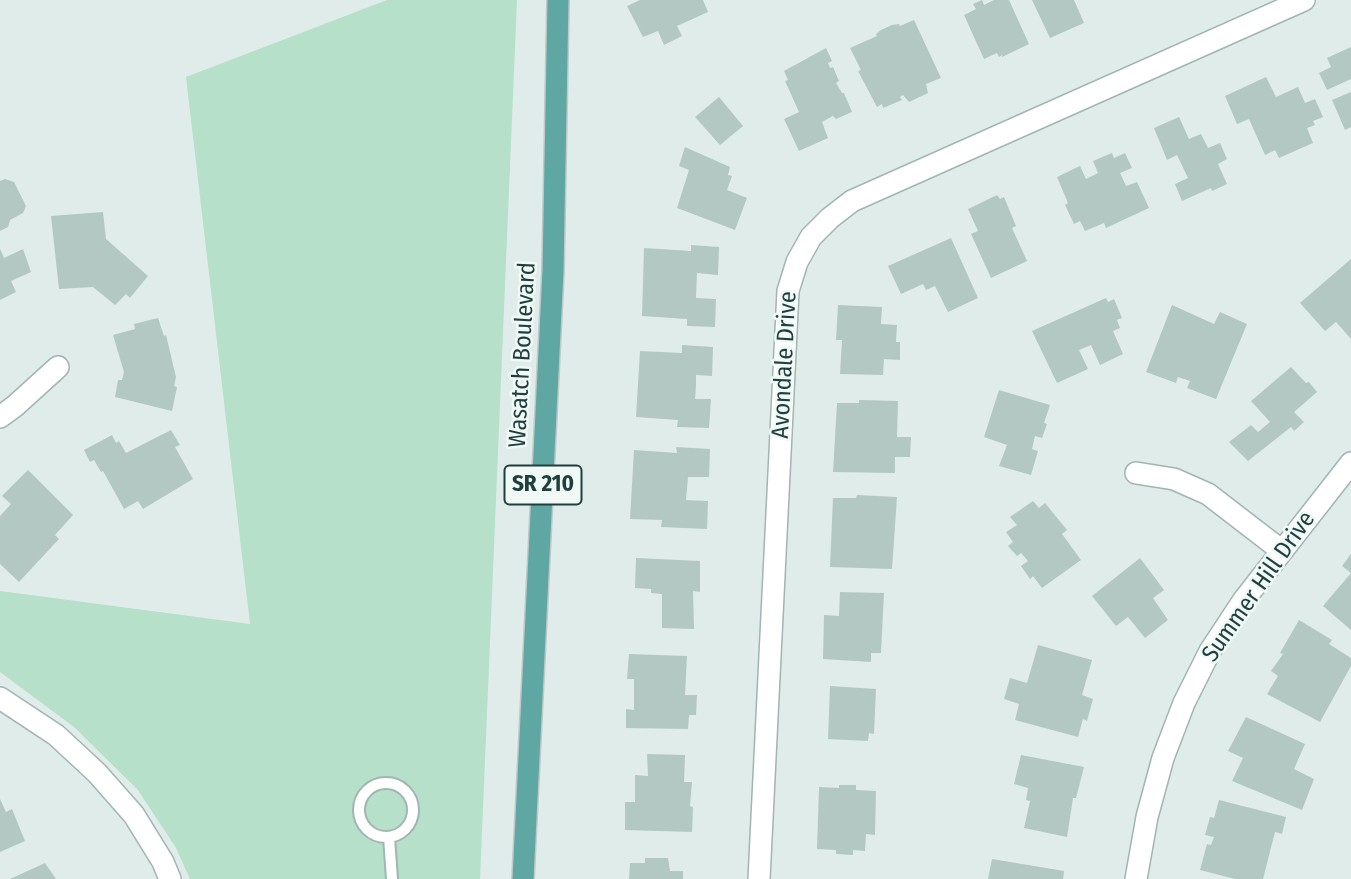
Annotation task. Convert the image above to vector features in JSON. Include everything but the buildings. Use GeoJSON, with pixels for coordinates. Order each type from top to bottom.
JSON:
{"type":"FeatureCollection","features":[{"type":"Feature","properties":{"kind":"main road","name":"Wasatch Boulevard"},"geometry":{"type":"LineString","coordinates":[[523,879],[553,284],[558,0]]}},
{"type":"Feature","properties":{"kind":"street","name":"Avondale Drive"},"geometry":{"type":"LineString","coordinates":[[759,879],[788,291],[797,262],[811,237],[852,201],[1304,0]]}},
{"type":"Feature","properties":{"kind":"street"},"geometry":{"type":"LineString","coordinates":[[0,417],[58,367]]}},
{"type":"Feature","properties":{"kind":"street","name":"Summer Hill Drive"},"geometry":{"type":"LineString","coordinates":[[1136,879],[1147,817],[1163,758],[1184,703],[1210,651],[1243,601],[1351,463]]}},
{"type":"Feature","properties":{"kind":"street"},"geometry":{"type":"LineString","coordinates":[[1136,473],[1174,479],[1208,494],[1282,551]]}},
{"type":"Feature","properties":{"kind":"street"},"geometry":{"type":"LineString","coordinates":[[0,698],[56,735],[97,773],[134,815],[170,879]]}},
{"type":"Feature","properties":{"kind":"lane"},"geometry":{"type":"LineString","coordinates":[[387,782],[404,788],[414,804],[414,813],[406,829],[389,837],[372,833],[360,820],[359,811],[364,794],[370,787],[387,782]]}},
{"type":"Feature","properties":{"kind":"lane"},"geometry":{"type":"LineString","coordinates":[[389,837],[393,879]]}},
{"type":"Feature","properties":{"kind":"green space"},"geometry":{"type":"Polygon","coordinates":[[[387,0],[517,0],[480,879],[190,879],[176,848],[138,790],[74,727],[0,672],[0,591],[250,624],[186,77],[387,0]]]}}]}
